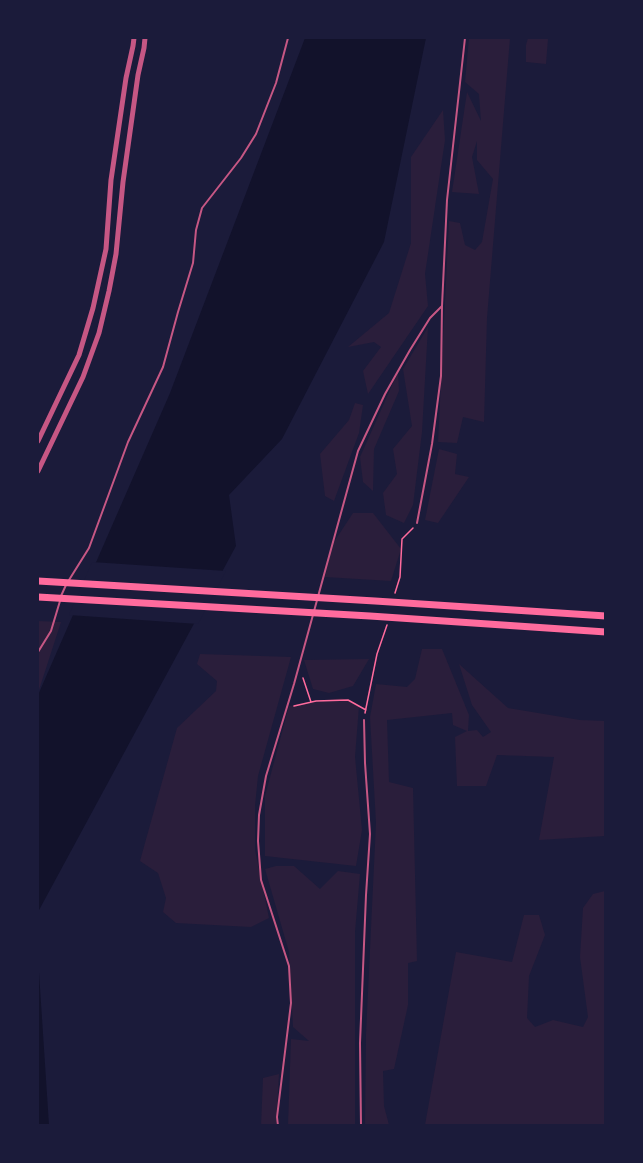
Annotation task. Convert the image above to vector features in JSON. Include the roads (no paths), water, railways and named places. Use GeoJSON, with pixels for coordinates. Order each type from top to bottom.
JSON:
{"type":"FeatureCollection","features":[{"type":"Feature","properties":{"kind":"main road"},"geometry":{"type":"LineString","coordinates":[[38,581],[606,616]]}},
{"type":"Feature","properties":{"kind":"main road"},"geometry":{"type":"LineString","coordinates":[[38,597],[606,632]]}},
{"type":"Feature","properties":{"kind":"street"},"geometry":{"type":"LineString","coordinates":[[38,441],[79,355],[93,308],[105,249],[111,180],[134,38]]}},
{"type":"Feature","properties":{"kind":"street"},"geometry":{"type":"LineString","coordinates":[[38,471],[83,377],[99,333],[116,254],[123,182],[145,38]]}},
{"type":"Feature","properties":{"kind":"lane"},"geometry":{"type":"LineString","coordinates":[[38,652],[51,631],[63,589],[89,548],[128,442],[163,368],[193,263],[196,230],[202,208],[242,158],[256,134],[276,83],[288,38]]}},
{"type":"Feature","properties":{"kind":"lane"},"geometry":{"type":"LineString","coordinates":[[417,523],[432,444],[441,376],[447,200],[465,38]]}},
{"type":"Feature","properties":{"kind":"lane"},"geometry":{"type":"LineString","coordinates":[[278,1125],[277,1117],[291,1003],[289,966],[261,880],[258,841],[259,814],[266,776],[358,451],[385,394],[410,350],[430,318],[442,306]]}},
{"type":"Feature","properties":{"kind":"lane"},"geometry":{"type":"LineString","coordinates":[[361,1125],[360,1043],[370,834],[364,720]]}}]}
